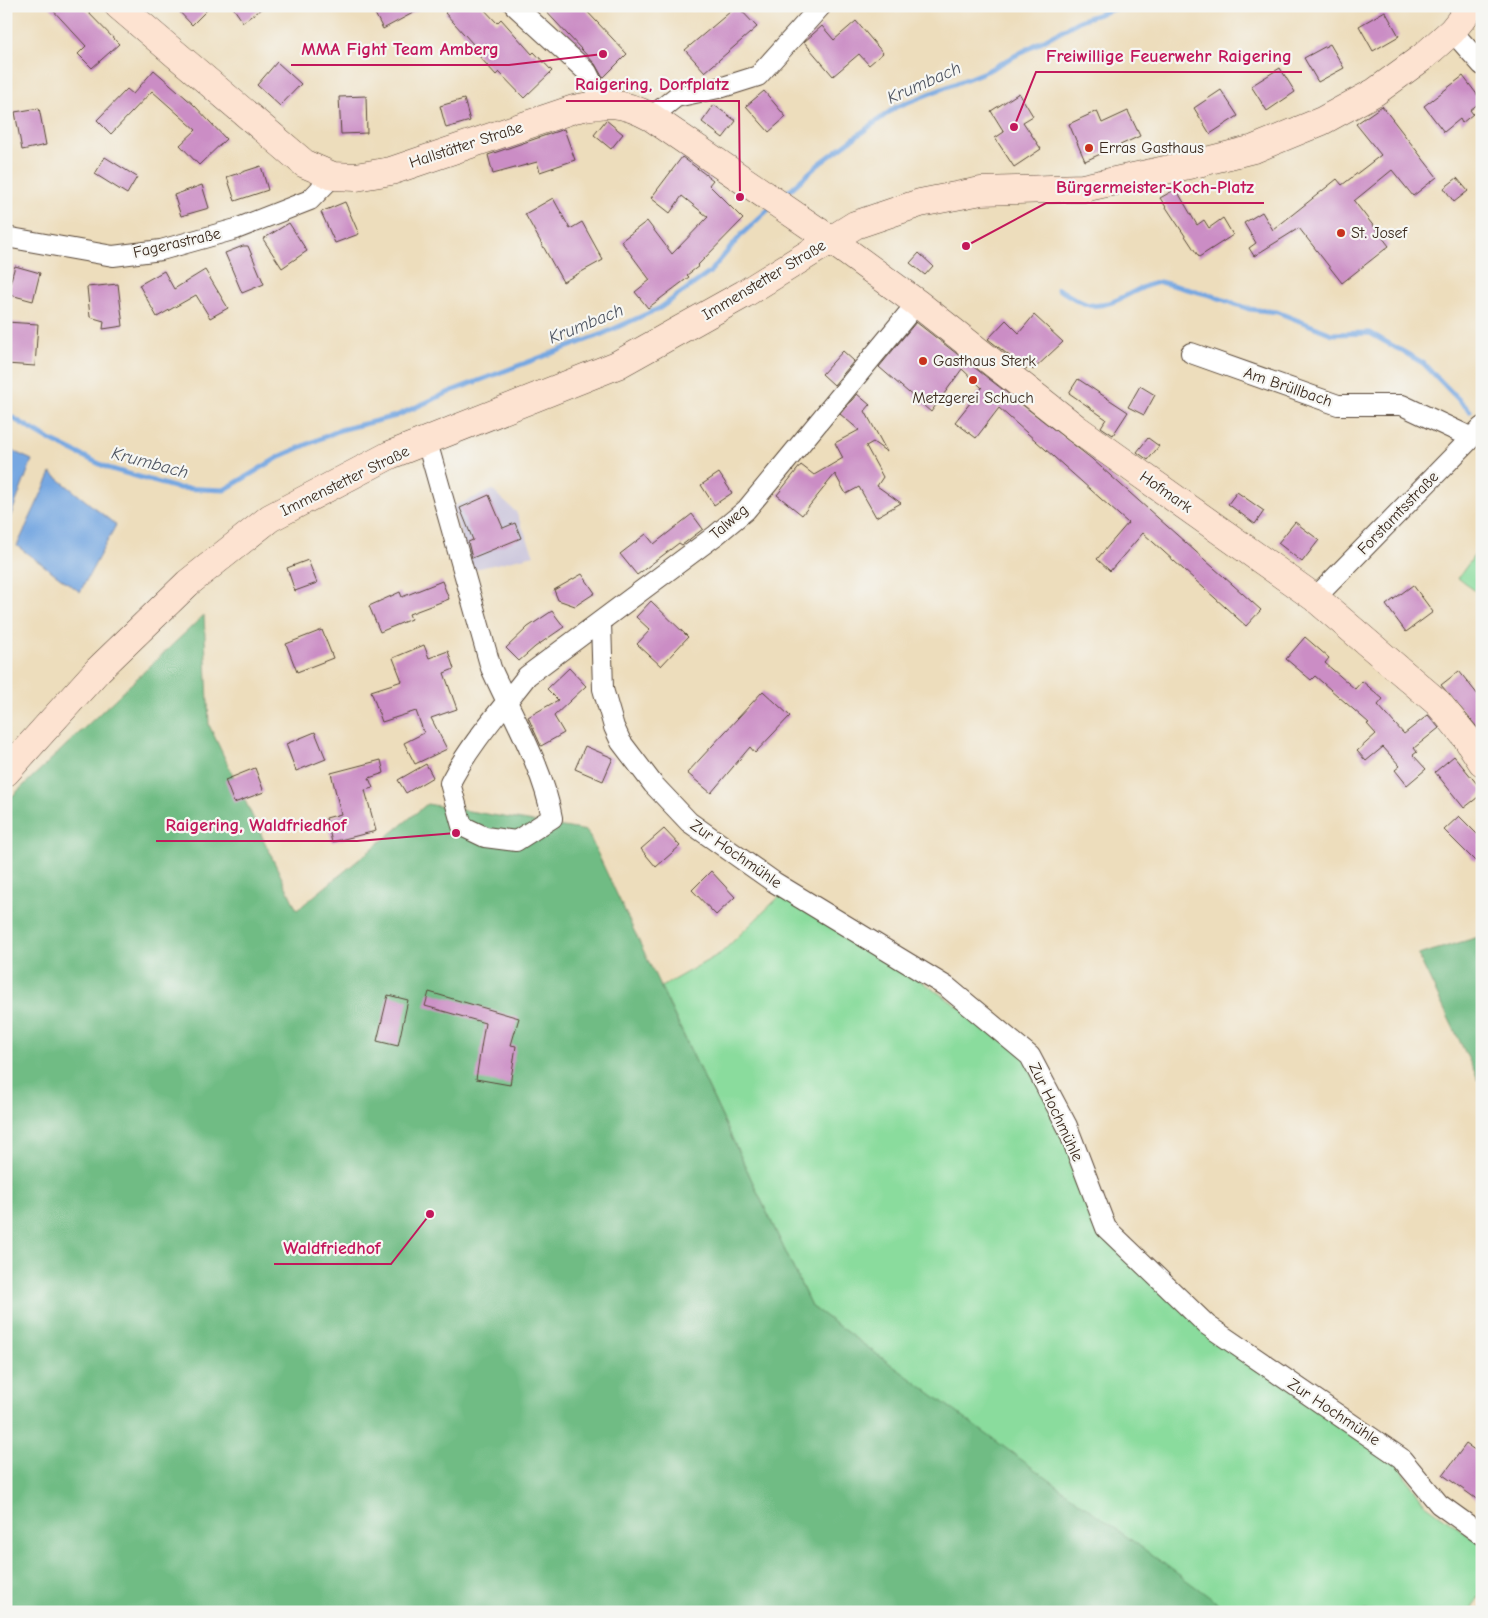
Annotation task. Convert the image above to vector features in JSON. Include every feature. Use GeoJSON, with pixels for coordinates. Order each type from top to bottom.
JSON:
{"type":"FeatureCollection","features":[{"type":"Feature","properties":{"kind":"main road","name":"Hallstätter Straße"},"geometry":{"type":"LineString","coordinates":[[119,6],[305,164],[332,176],[356,177],[391,170],[574,109],[602,103],[628,105],[651,117],[831,240]]}},
{"type":"Feature","properties":{"kind":"main road","name":"Immenstetter Straße"},"geometry":{"type":"LineString","coordinates":[[6,772],[98,670],[188,583],[270,518],[390,456],[617,365],[744,294],[855,225],[920,203],[981,191],[1083,188],[1254,150],[1322,121],[1375,92],[1423,57],[1452,30],[1472,6]]}},
{"type":"Feature","properties":{"kind":"main road","name":"Hofmark"},"geometry":{"type":"LineString","coordinates":[[831,240],[917,303],[1078,429],[1315,598],[1438,703],[1466,737],[1482,762]]}},
{"type":"Feature","properties":{"kind":"street"},"geometry":{"type":"LineString","coordinates":[[515,6],[587,72],[602,103]]}},
{"type":"Feature","properties":{"kind":"street"},"geometry":{"type":"LineString","coordinates":[[651,117],[676,97],[723,87],[758,76],[821,6]]}},
{"type":"Feature","properties":{"kind":"street"},"geometry":{"type":"LineString","coordinates":[[1452,30],[1482,65]]}},
{"type":"Feature","properties":{"kind":"street","name":"Fagerastraße"},"geometry":{"type":"LineString","coordinates":[[6,237],[114,256],[161,250],[236,229],[310,200],[332,176]]}},
{"type":"Feature","properties":{"kind":"street","name":"Talweg"},"geometry":{"type":"LineString","coordinates":[[506,703],[548,794],[552,818],[516,841],[485,836],[462,826],[450,782],[463,757],[527,676],[716,535],[746,510],[917,303]]}},
{"type":"Feature","properties":{"kind":"street","name":"Am Brüllbach"},"geometry":{"type":"LineString","coordinates":[[1191,353],[1338,405],[1402,405],[1477,432]]}},
{"type":"Feature","properties":{"kind":"street","name":"Forstamtsstraße"},"geometry":{"type":"LineString","coordinates":[[1315,598],[1477,432]]}},
{"type":"Feature","properties":{"kind":"street"},"geometry":{"type":"LineString","coordinates":[[427,442],[491,668],[506,703]]}},
{"type":"Feature","properties":{"kind":"street","name":"Zur Hochmühle"},"geometry":{"type":"LineString","coordinates":[[601,622],[602,689],[614,727],[621,742],[653,784],[689,822],[774,882],[947,987],[1030,1056],[1067,1126],[1106,1228],[1207,1325],[1401,1458],[1438,1504],[1482,1535]]}},
{"type":"Feature","properties":{"kind":"shaded area"},"geometry":{"type":"Polygon","coordinates":[[[492,490],[516,512],[534,555],[471,570],[452,507],[492,490]]]}},
{"type":"Feature","properties":{"kind":"green space"},"geometry":{"type":"Polygon","coordinates":[[[1482,545],[1482,596],[1458,578],[1482,545]]]}},
{"type":"Feature","properties":{"kind":"green space"},"geometry":{"type":"Polygon","coordinates":[[[204,615],[209,725],[297,910],[427,804],[587,831],[811,1306],[1230,1612],[6,1612],[6,802],[204,615]]]}},
{"type":"Feature","properties":{"kind":"green space"},"geometry":{"type":"Polygon","coordinates":[[[780,896],[824,914],[1030,1056],[1106,1228],[1207,1325],[1396,1462],[1424,1503],[1482,1545],[1482,1591],[1470,1612],[1228,1612],[811,1306],[661,987],[721,953],[780,896]]]}},
{"type":"Feature","properties":{"kind":"green space"},"geometry":{"type":"Polygon","coordinates":[[[1482,936],[1482,1087],[1418,955],[1482,936]]]}},
{"type":"Feature","properties":{"kind":"water"},"geometry":{"type":"Polygon","coordinates":[[[6,448],[32,460],[6,528],[6,448]]]}},
{"type":"Feature","properties":{"kind":"water"},"geometry":{"type":"Polygon","coordinates":[[[51,473],[116,525],[80,592],[17,546],[51,473]]]}},
{"type":"Feature","properties":{"kind":"building"},"geometry":{"type":"Polygon","coordinates":[[[49,6],[82,6],[119,44],[92,68],[78,54],[86,46],[49,6]]]}},
{"type":"Feature","properties":{"kind":"building"},"geometry":{"type":"Polygon","coordinates":[[[174,6],[211,6],[192,25],[174,6]]]}},
{"type":"Feature","properties":{"kind":"building"},"geometry":{"type":"Polygon","coordinates":[[[232,6],[265,6],[243,22],[232,6]]]}},
{"type":"Feature","properties":{"kind":"building"},"geometry":{"type":"Polygon","coordinates":[[[371,6],[426,6],[383,29],[371,6]]]}},
{"type":"Feature","properties":{"kind":"building"},"geometry":{"type":"Polygon","coordinates":[[[452,6],[481,6],[497,23],[501,19],[532,54],[534,52],[552,71],[524,98],[499,72],[496,75],[470,46],[473,44],[445,13],[452,6]]]}},
{"type":"Feature","properties":{"kind":"building"},"geometry":{"type":"Polygon","coordinates":[[[541,6],[582,6],[627,54],[603,78],[595,64],[541,6]]]}},
{"type":"Feature","properties":{"kind":"building"},"geometry":{"type":"Polygon","coordinates":[[[737,6],[757,27],[705,72],[685,50],[737,6]]]}},
{"type":"Feature","properties":{"kind":"building"},"geometry":{"type":"Polygon","coordinates":[[[1385,11],[1399,36],[1373,51],[1359,26],[1385,11]]]}},
{"type":"Feature","properties":{"kind":"building"},"geometry":{"type":"Polygon","coordinates":[[[856,21],[883,53],[869,65],[859,54],[833,76],[804,42],[822,26],[834,40],[856,21]]]}},
{"type":"Feature","properties":{"kind":"building"},"geometry":{"type":"Polygon","coordinates":[[[1330,44],[1344,68],[1318,82],[1304,58],[1330,44]]]}},
{"type":"Feature","properties":{"kind":"building"},"geometry":{"type":"Polygon","coordinates":[[[277,62],[301,84],[280,106],[257,85],[277,62]]]}},
{"type":"Feature","properties":{"kind":"building"},"geometry":{"type":"Polygon","coordinates":[[[1280,68],[1295,92],[1267,111],[1251,86],[1280,68]]]}},
{"type":"Feature","properties":{"kind":"building"},"geometry":{"type":"Polygon","coordinates":[[[154,70],[194,105],[226,139],[199,165],[180,145],[196,130],[152,91],[111,134],[97,120],[127,89],[133,94],[154,70]]]}},
{"type":"Feature","properties":{"kind":"building"},"geometry":{"type":"Polygon","coordinates":[[[1463,76],[1482,101],[1470,110],[1473,114],[1462,123],[1460,119],[1444,132],[1424,106],[1463,76]]]}},
{"type":"Feature","properties":{"kind":"building"},"geometry":{"type":"Polygon","coordinates":[[[1221,90],[1238,116],[1210,134],[1194,108],[1221,90]]]}},
{"type":"Feature","properties":{"kind":"building"},"geometry":{"type":"Polygon","coordinates":[[[764,91],[786,117],[769,132],[746,106],[764,91]]]}},
{"type":"Feature","properties":{"kind":"building"},"geometry":{"type":"Polygon","coordinates":[[[1019,93],[1033,116],[1023,122],[1041,149],[1014,167],[995,138],[1004,132],[991,111],[1019,93]]]}},
{"type":"Feature","properties":{"kind":"building"},"geometry":{"type":"Polygon","coordinates":[[[366,96],[367,133],[341,134],[339,97],[366,96]]]}},
{"type":"Feature","properties":{"kind":"building"},"geometry":{"type":"Polygon","coordinates":[[[464,99],[470,121],[446,128],[440,106],[464,99]]]}},
{"type":"Feature","properties":{"kind":"building"},"geometry":{"type":"Polygon","coordinates":[[[714,105],[736,121],[723,138],[702,122],[714,105]]]}},
{"type":"Feature","properties":{"kind":"building"},"geometry":{"type":"Polygon","coordinates":[[[1382,106],[1437,177],[1413,196],[1392,170],[1354,201],[1389,246],[1342,283],[1299,228],[1254,256],[1249,248],[1256,243],[1244,223],[1262,212],[1273,230],[1337,179],[1342,185],[1381,155],[1356,124],[1382,106]]]}},
{"type":"Feature","properties":{"kind":"building"},"geometry":{"type":"Polygon","coordinates":[[[39,108],[46,145],[22,150],[15,112],[39,108]]]}},
{"type":"Feature","properties":{"kind":"building"},"geometry":{"type":"Polygon","coordinates":[[[1097,111],[1102,123],[1128,111],[1140,136],[1085,161],[1069,124],[1097,111]]]}},
{"type":"Feature","properties":{"kind":"building"},"geometry":{"type":"Polygon","coordinates":[[[606,120],[623,134],[611,149],[594,135],[606,120]]]}},
{"type":"Feature","properties":{"kind":"building"},"geometry":{"type":"Polygon","coordinates":[[[564,129],[575,160],[540,172],[537,162],[493,174],[488,155],[564,129]]]}},
{"type":"Feature","properties":{"kind":"building"},"geometry":{"type":"Polygon","coordinates":[[[105,157],[137,177],[127,194],[95,174],[105,157]]]}},
{"type":"Feature","properties":{"kind":"building"},"geometry":{"type":"Polygon","coordinates":[[[682,157],[713,180],[709,185],[743,219],[699,266],[687,275],[689,277],[648,308],[635,292],[650,280],[621,241],[647,221],[672,254],[708,217],[682,196],[670,213],[651,198],[682,157]]]}},
{"type":"Feature","properties":{"kind":"building"},"geometry":{"type":"Polygon","coordinates":[[[261,166],[268,190],[235,201],[227,177],[261,166]]]}},
{"type":"Feature","properties":{"kind":"building"},"geometry":{"type":"Polygon","coordinates":[[[1457,178],[1468,191],[1454,202],[1444,188],[1457,178]]]}},
{"type":"Feature","properties":{"kind":"building"},"geometry":{"type":"Polygon","coordinates":[[[202,185],[209,208],[181,216],[174,195],[202,185]]]}},
{"type":"Feature","properties":{"kind":"building"},"geometry":{"type":"Polygon","coordinates":[[[1176,189],[1197,225],[1204,220],[1209,228],[1223,218],[1233,235],[1199,257],[1160,198],[1176,189]]]}},
{"type":"Feature","properties":{"kind":"building"},"geometry":{"type":"Polygon","coordinates":[[[553,198],[570,229],[582,222],[603,260],[563,282],[525,214],[553,198]]]}},
{"type":"Feature","properties":{"kind":"building"},"geometry":{"type":"Polygon","coordinates":[[[345,202],[359,234],[335,243],[321,212],[345,202]]]}},
{"type":"Feature","properties":{"kind":"building"},"geometry":{"type":"Polygon","coordinates":[[[289,223],[307,251],[282,268],[263,239],[289,223]]]}},
{"type":"Feature","properties":{"kind":"building"},"geometry":{"type":"Polygon","coordinates":[[[248,246],[264,284],[242,293],[225,253],[248,246]]]}},
{"type":"Feature","properties":{"kind":"building"},"geometry":{"type":"Polygon","coordinates":[[[919,253],[933,266],[925,275],[910,263],[919,253]]]}},
{"type":"Feature","properties":{"kind":"building"},"geometry":{"type":"Polygon","coordinates":[[[15,266],[40,273],[33,301],[7,294],[15,266]]]}},
{"type":"Feature","properties":{"kind":"building"},"geometry":{"type":"Polygon","coordinates":[[[205,270],[228,308],[210,318],[196,295],[157,317],[139,285],[164,271],[174,289],[205,270]]]}},
{"type":"Feature","properties":{"kind":"building"},"geometry":{"type":"Polygon","coordinates":[[[118,284],[123,326],[103,329],[104,321],[90,317],[87,287],[118,284]]]}},
{"type":"Feature","properties":{"kind":"building"},"geometry":{"type":"Polygon","coordinates":[[[1034,315],[1063,342],[1033,370],[1029,366],[1026,369],[988,339],[1006,320],[1019,333],[1034,315]]]}},
{"type":"Feature","properties":{"kind":"building"},"geometry":{"type":"Polygon","coordinates":[[[6,322],[38,324],[35,366],[6,364],[6,322]]]}},
{"type":"Feature","properties":{"kind":"building"},"geometry":{"type":"Polygon","coordinates":[[[916,322],[1092,459],[1261,610],[1246,626],[1143,533],[1110,571],[1097,559],[1128,523],[999,408],[976,438],[955,422],[982,388],[962,369],[931,412],[879,367],[916,322]]]}},
{"type":"Feature","properties":{"kind":"building"},"geometry":{"type":"Polygon","coordinates":[[[843,351],[854,361],[834,385],[822,374],[843,351]]]}},
{"type":"Feature","properties":{"kind":"building"},"geometry":{"type":"Polygon","coordinates":[[[1078,379],[1128,412],[1113,435],[1101,427],[1106,419],[1069,393],[1078,379]]]}},
{"type":"Feature","properties":{"kind":"building"},"geometry":{"type":"Polygon","coordinates":[[[1140,386],[1155,395],[1144,415],[1128,407],[1140,386]]]}},
{"type":"Feature","properties":{"kind":"building"},"geometry":{"type":"Polygon","coordinates":[[[857,394],[870,405],[865,411],[887,452],[873,442],[866,446],[883,477],[877,486],[901,503],[876,517],[859,487],[846,494],[835,474],[802,515],[777,495],[801,465],[814,475],[843,458],[835,443],[859,430],[840,414],[857,394]]]}},
{"type":"Feature","properties":{"kind":"building"},"geometry":{"type":"Polygon","coordinates":[[[1148,438],[1159,446],[1148,460],[1137,452],[1148,438]]]}},
{"type":"Feature","properties":{"kind":"building"},"geometry":{"type":"Polygon","coordinates":[[[719,473],[732,493],[714,505],[701,485],[719,473]]]}},
{"type":"Feature","properties":{"kind":"building"},"geometry":{"type":"Polygon","coordinates":[[[1237,492],[1264,511],[1255,524],[1228,504],[1237,492]]]}},
{"type":"Feature","properties":{"kind":"building"},"geometry":{"type":"Polygon","coordinates":[[[489,495],[503,528],[515,523],[521,538],[472,558],[468,542],[473,540],[460,508],[489,495]]]}},
{"type":"Feature","properties":{"kind":"building"},"geometry":{"type":"Polygon","coordinates":[[[692,514],[703,529],[682,545],[679,543],[637,575],[620,554],[646,534],[654,544],[692,514]]]}},
{"type":"Feature","properties":{"kind":"building"},"geometry":{"type":"Polygon","coordinates":[[[1295,522],[1319,540],[1302,562],[1278,543],[1295,522]]]}},
{"type":"Feature","properties":{"kind":"building"},"geometry":{"type":"Polygon","coordinates":[[[308,560],[317,583],[295,591],[287,568],[308,560]]]}},
{"type":"Feature","properties":{"kind":"building"},"geometry":{"type":"Polygon","coordinates":[[[582,574],[595,593],[575,606],[558,600],[554,590],[582,574]]]}},
{"type":"Feature","properties":{"kind":"building"},"geometry":{"type":"Polygon","coordinates":[[[442,581],[449,599],[409,614],[411,619],[380,632],[369,606],[400,592],[402,597],[442,581]]]}},
{"type":"Feature","properties":{"kind":"building"},"geometry":{"type":"Polygon","coordinates":[[[1413,585],[1433,612],[1406,632],[1386,605],[1413,585]]]}},
{"type":"Feature","properties":{"kind":"building"},"geometry":{"type":"Polygon","coordinates":[[[651,601],[688,637],[661,666],[637,644],[650,630],[636,617],[651,601]]]}},
{"type":"Feature","properties":{"kind":"building"},"geometry":{"type":"Polygon","coordinates":[[[552,611],[564,627],[535,647],[519,661],[506,648],[528,627],[552,611]]]}},
{"type":"Feature","properties":{"kind":"building"},"geometry":{"type":"Polygon","coordinates":[[[322,630],[333,658],[297,672],[286,644],[322,630]]]}},
{"type":"Feature","properties":{"kind":"building"},"geometry":{"type":"Polygon","coordinates":[[[1305,637],[1329,658],[1325,663],[1355,689],[1362,681],[1383,699],[1378,705],[1404,734],[1428,715],[1439,728],[1414,748],[1417,752],[1413,755],[1426,769],[1407,785],[1395,770],[1400,766],[1383,747],[1366,761],[1357,751],[1376,734],[1367,724],[1369,723],[1315,676],[1311,680],[1286,659],[1305,637]]]}},
{"type":"Feature","properties":{"kind":"building"},"geometry":{"type":"Polygon","coordinates":[[[424,645],[429,658],[448,651],[454,669],[444,673],[457,709],[431,718],[447,749],[415,764],[404,743],[424,733],[416,711],[382,722],[371,691],[402,681],[393,658],[424,645]]]}},
{"type":"Feature","properties":{"kind":"building"},"geometry":{"type":"Polygon","coordinates":[[[569,668],[586,686],[554,716],[564,733],[541,746],[528,717],[558,700],[547,689],[569,668]]]}},
{"type":"Feature","properties":{"kind":"building"},"geometry":{"type":"Polygon","coordinates":[[[1459,671],[1482,700],[1482,733],[1441,685],[1459,671]]]}},
{"type":"Feature","properties":{"kind":"building"},"geometry":{"type":"Polygon","coordinates":[[[763,691],[790,716],[755,753],[750,747],[711,793],[687,773],[763,691]]]}},
{"type":"Feature","properties":{"kind":"building"},"geometry":{"type":"Polygon","coordinates":[[[315,732],[326,759],[296,771],[286,744],[315,732]]]}},
{"type":"Feature","properties":{"kind":"building"},"geometry":{"type":"Polygon","coordinates":[[[585,746],[613,758],[603,781],[575,769],[585,746]]]}},
{"type":"Feature","properties":{"kind":"building"},"geometry":{"type":"Polygon","coordinates":[[[1454,756],[1482,790],[1482,794],[1464,808],[1435,772],[1454,756]]]}},
{"type":"Feature","properties":{"kind":"building"},"geometry":{"type":"Polygon","coordinates":[[[381,760],[384,773],[369,778],[373,788],[365,790],[376,831],[332,842],[326,818],[341,814],[331,773],[381,760]]]}},
{"type":"Feature","properties":{"kind":"building"},"geometry":{"type":"Polygon","coordinates":[[[426,764],[433,777],[406,793],[398,780],[426,764]]]}},
{"type":"Feature","properties":{"kind":"building"},"geometry":{"type":"Polygon","coordinates":[[[255,768],[264,792],[234,803],[225,780],[255,768]]]}},
{"type":"Feature","properties":{"kind":"building"},"geometry":{"type":"Polygon","coordinates":[[[1459,816],[1482,839],[1482,855],[1475,861],[1444,830],[1459,816]]]}},
{"type":"Feature","properties":{"kind":"building"},"geometry":{"type":"Polygon","coordinates":[[[664,829],[680,846],[656,867],[641,849],[664,829]]]}},
{"type":"Feature","properties":{"kind":"building"},"geometry":{"type":"Polygon","coordinates":[[[711,871],[735,897],[716,915],[692,890],[711,871]]]}},
{"type":"Feature","properties":{"kind":"building"},"geometry":{"type":"Polygon","coordinates":[[[429,992],[519,1018],[511,1045],[516,1046],[510,1085],[476,1079],[485,1023],[425,1006],[429,992]]]}},
{"type":"Feature","properties":{"kind":"building"},"geometry":{"type":"Polygon","coordinates":[[[388,995],[408,1000],[398,1046],[377,1041],[388,995]]]}},
{"type":"Feature","properties":{"kind":"building"},"geometry":{"type":"Polygon","coordinates":[[[1466,1444],[1482,1455],[1482,1503],[1443,1475],[1466,1444]]]}},
{"type":"Feature","properties":{"kind":"waterway","name":"Krumbach"},"geometry":{"type":"LineString","coordinates":[[782,197],[819,164],[896,107],[987,71],[1081,20],[1123,6]]}},
{"type":"Feature","properties":{"kind":"waterway","name":"Krumbach"},"geometry":{"type":"LineString","coordinates":[[6,414],[50,440],[108,468],[177,488],[224,490],[281,456],[340,430],[396,416],[454,390],[600,335],[660,308],[709,273],[743,233],[770,208]]}},
{"type":"Feature","properties":{"kind":"waterway"},"geometry":{"type":"LineString","coordinates":[[1058,289],[1082,302],[1090,305],[1099,305],[1108,304],[1142,287],[1160,282],[1210,295],[1249,309],[1277,312],[1332,334],[1370,333],[1423,363],[1470,411]]}},
{"type":"Feature","properties":{"kind":"place","name":"MMA Fight Team Amberg"},"geometry":{"type":"Point","coordinates":[603,54]}},
{"type":"Feature","properties":{"kind":"place","name":"Freiwillige Feuerwehr Raigering"},"geometry":{"type":"Point","coordinates":[1014,127]}},
{"type":"Feature","properties":{"kind":"place","name":"Erras Gasthaus"},"geometry":{"type":"Point","coordinates":[1089,148]}},
{"type":"Feature","properties":{"kind":"place","name":"Raigering, Dorfplatz"},"geometry":{"type":"Point","coordinates":[740,197]}},
{"type":"Feature","properties":{"kind":"place","name":"St. Josef"},"geometry":{"type":"Point","coordinates":[1341,233]}},
{"type":"Feature","properties":{"kind":"place","name":"Bürgermeister-Koch-Platz"},"geometry":{"type":"Point","coordinates":[966,246]}},
{"type":"Feature","properties":{"kind":"place","name":"Gasthaus Sterk"},"geometry":{"type":"Point","coordinates":[923,361]}},
{"type":"Feature","properties":{"kind":"place","name":"Metzgerei Schuch"},"geometry":{"type":"Point","coordinates":[973,380]}},
{"type":"Feature","properties":{"kind":"place","name":"Raigering, Waldfriedhof"},"geometry":{"type":"Point","coordinates":[456,833]}},
{"type":"Feature","properties":{"kind":"place","name":"Waldfriedhof"},"geometry":{"type":"Point","coordinates":[430,1214]}}]}
